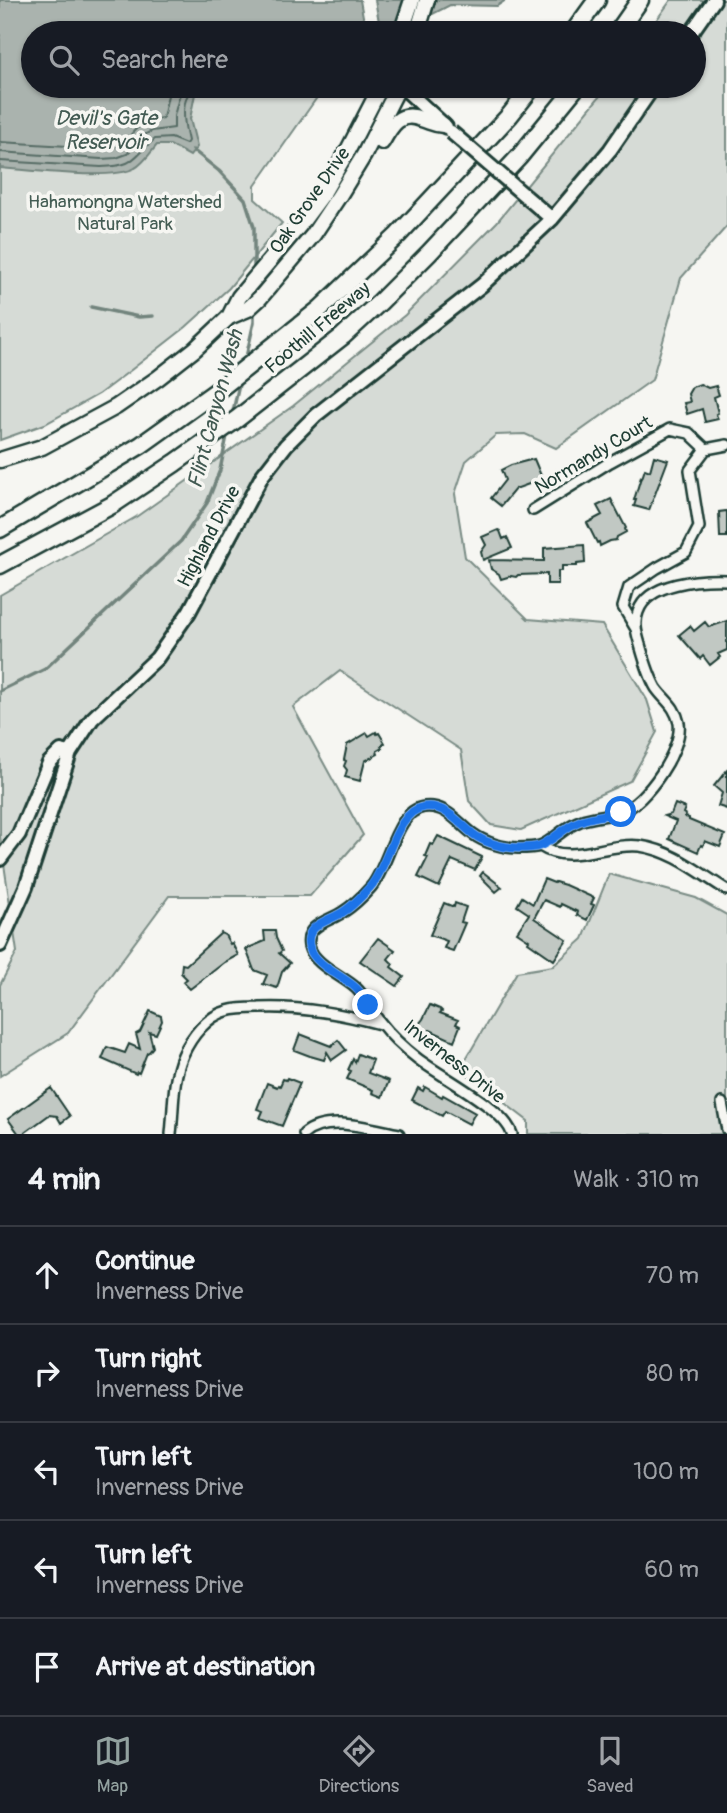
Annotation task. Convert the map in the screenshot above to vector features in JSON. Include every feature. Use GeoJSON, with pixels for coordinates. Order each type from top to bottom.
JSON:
{"type":"FeatureCollection","features":[{"type":"Feature","properties":{"kind":"highway"},"geometry":{"type":"LineString","coordinates":[[582,21],[597,0]]}},
{"type":"Feature","properties":{"kind":"highway"},"geometry":{"type":"LineString","coordinates":[[625,21],[640,0]]}},
{"type":"Feature","properties":{"kind":"highway","name":"Foothill Freeway"},"geometry":{"type":"LineString","coordinates":[[2,528],[141,445],[218,390],[320,309],[408,226],[523,98]]}},
{"type":"Feature","properties":{"kind":"highway","name":"Foothill Freeway"},"geometry":{"type":"LineString","coordinates":[[0,565],[112,505],[185,456],[310,363],[380,302],[429,253],[519,157],[567,98]]}},
{"type":"Feature","properties":{"kind":"highway"},"geometry":{"type":"LineString","coordinates":[[0,573],[112,505]]}},
{"type":"Feature","properties":{"kind":"main road"},"geometry":{"type":"LineString","coordinates":[[405,21],[412,0]]}},
{"type":"Feature","properties":{"kind":"main road"},"geometry":{"type":"LineString","coordinates":[[421,21],[427,0]]}},
{"type":"Feature","properties":{"kind":"main road","name":"Oak Grove Drive"},"geometry":{"type":"LineString","coordinates":[[0,460],[42,447],[116,407],[195,349],[229,317],[239,297],[322,195],[375,98]]}},
{"type":"Feature","properties":{"kind":"main road","name":"Oak Grove Drive"},"geometry":{"type":"LineString","coordinates":[[229,317],[248,309],[260,298],[313,235],[364,155],[393,98]]}},
{"type":"Feature","properties":{"kind":"main road"},"geometry":{"type":"LineString","coordinates":[[339,197],[355,187],[391,125],[401,118],[421,118],[430,124],[447,128]]}},
{"type":"Feature","properties":{"kind":"street"},"geometry":{"type":"LineString","coordinates":[[699,21],[714,0]]}},
{"type":"Feature","properties":{"kind":"street"},"geometry":{"type":"LineString","coordinates":[[415,98],[552,219]]}},
{"type":"Feature","properties":{"kind":"street","name":"Highland Drive"},"geometry":{"type":"LineString","coordinates":[[0,945],[26,887],[70,753],[92,719],[157,658],[189,612],[262,476],[286,445],[316,415],[482,285],[552,219],[610,149],[646,98]]}},
{"type":"Feature","properties":{"kind":"street","name":"Normandy Court"},"geometry":{"type":"LineString","coordinates":[[533,510],[610,462],[670,429],[689,433],[706,449]]}},
{"type":"Feature","properties":{"kind":"street"},"geometry":{"type":"LineString","coordinates":[[727,445],[706,449],[691,470],[699,527],[686,552],[629,587],[623,607],[636,629],[653,681],[676,713],[679,736],[674,750],[650,790],[636,804],[621,812],[578,821],[540,846],[550,853],[562,855],[624,846],[654,849],[681,860],[727,890]]}},
{"type":"Feature","properties":{"kind":"street"},"geometry":{"type":"LineString","coordinates":[[636,629],[637,615],[642,604],[653,594],[694,580],[727,580]]}},
{"type":"Feature","properties":{"kind":"street"},"geometry":{"type":"LineString","coordinates":[[0,859],[19,834],[49,763],[61,751],[70,753]]}},
{"type":"Feature","properties":{"kind":"street","name":"Inverness Drive"},"geometry":{"type":"LineString","coordinates":[[512,1134],[503,1120],[480,1099],[418,1058],[380,1024],[358,989],[313,955],[309,945],[315,926],[342,914],[373,885],[402,822],[408,814],[417,809],[426,806],[439,808],[462,823],[474,835],[490,843],[517,848],[540,846]]}},
{"type":"Feature","properties":{"kind":"street"},"geometry":{"type":"LineString","coordinates":[[171,1134],[173,1100],[183,1054],[195,1034],[211,1019],[226,1011],[286,1007],[340,1013],[380,1024]]}},
{"type":"Feature","properties":{"kind":"street"},"geometry":{"type":"LineString","coordinates":[[722,1103],[727,1130]]}},
{"type":"Feature","properties":{"kind":"street"},"geometry":{"type":"LineString","coordinates":[[303,1134],[314,1127],[329,1124],[399,1134]]}},
{"type":"Feature","properties":{"kind":"green space","name":"Hahamongna Watershed Natural Park"},"geometry":{"type":"Polygon","coordinates":[[[0,0],[21,21],[21,98],[317,98],[255,186],[255,199],[282,223],[229,288],[186,327],[99,394],[45,424],[0,440],[0,0]]]}},
{"type":"Feature","properties":{"kind":"green space"},"geometry":{"type":"Polygon","coordinates":[[[671,0],[727,0],[727,226],[681,278],[652,380],[556,448],[525,434],[496,435],[466,461],[455,494],[465,557],[528,619],[602,625],[647,700],[657,732],[630,781],[521,830],[491,825],[469,801],[461,750],[340,671],[293,707],[363,835],[310,896],[169,896],[68,1033],[0,1076],[0,985],[17,952],[0,837],[0,595],[136,517],[293,406],[405,315],[497,222],[598,98],[706,98],[706,21],[656,21],[671,0]]]}},
{"type":"Feature","properties":{"kind":"green space"},"geometry":{"type":"Polygon","coordinates":[[[609,874],[696,898],[727,915],[727,1134],[528,1134],[528,1121],[460,1069],[517,972],[553,966],[583,939],[609,874]]]}},
{"type":"Feature","properties":{"kind":"water","name":"Devil's Gate Reservoir"},"geometry":{"type":"Polygon","coordinates":[[[0,0],[360,0],[364,21],[21,21],[21,98],[194,98],[190,119],[197,147],[190,156],[170,145],[157,145],[135,168],[108,174],[70,174],[0,168],[0,0]]]}},
{"type":"Feature","properties":{"kind":"water"},"geometry":{"type":"Polygon","coordinates":[[[375,0],[506,0],[497,6],[450,5],[419,21],[379,21],[375,0]]]}},
{"type":"Feature","properties":{"kind":"building"},"geometry":{"type":"Polygon","coordinates":[[[700,384],[708,388],[716,386],[719,395],[714,397],[718,419],[705,422],[702,409],[687,414],[684,403],[690,402],[688,394],[692,387],[700,384]]]}},
{"type":"Feature","properties":{"kind":"building"},"geometry":{"type":"Polygon","coordinates":[[[654,456],[668,460],[649,510],[634,506],[634,500],[641,477],[645,469],[650,471],[654,456]]]}},
{"type":"Feature","properties":{"kind":"building"},"geometry":{"type":"Polygon","coordinates":[[[534,459],[542,478],[515,489],[501,506],[491,498],[505,480],[501,470],[534,459]]]}},
{"type":"Feature","properties":{"kind":"building"},"geometry":{"type":"Polygon","coordinates":[[[611,499],[626,532],[616,540],[600,546],[587,523],[602,515],[597,506],[611,499]]]}},
{"type":"Feature","properties":{"kind":"building"},"geometry":{"type":"Polygon","coordinates":[[[727,511],[727,537],[720,537],[719,512],[727,511]]]}},
{"type":"Feature","properties":{"kind":"building"},"geometry":{"type":"Polygon","coordinates":[[[498,530],[503,539],[507,537],[512,548],[483,560],[481,552],[486,545],[482,537],[498,530]]]}},
{"type":"Feature","properties":{"kind":"building"},"geometry":{"type":"Polygon","coordinates":[[[584,545],[585,563],[562,566],[562,571],[558,571],[558,584],[547,584],[547,574],[518,575],[501,579],[499,574],[491,569],[489,560],[544,561],[544,548],[584,545]]]}},
{"type":"Feature","properties":{"kind":"building"},"geometry":{"type":"Polygon","coordinates":[[[727,621],[727,650],[718,654],[720,657],[710,665],[703,656],[700,659],[679,635],[690,626],[694,631],[705,622],[709,627],[727,621]]]}},
{"type":"Feature","properties":{"kind":"building"},"geometry":{"type":"Polygon","coordinates":[[[376,732],[385,743],[377,751],[378,754],[365,761],[360,781],[345,777],[347,745],[367,733],[369,736],[376,732]]]}},
{"type":"Feature","properties":{"kind":"building"},"geometry":{"type":"Polygon","coordinates":[[[727,770],[727,809],[718,806],[722,793],[714,786],[727,770]]]}},
{"type":"Feature","properties":{"kind":"building"},"geometry":{"type":"Polygon","coordinates":[[[675,804],[685,808],[683,813],[689,820],[725,835],[720,847],[705,841],[698,852],[669,839],[676,821],[664,816],[671,814],[675,804]]]}},
{"type":"Feature","properties":{"kind":"building"},"geometry":{"type":"Polygon","coordinates":[[[438,836],[482,857],[475,870],[452,860],[439,887],[418,877],[428,857],[425,856],[430,844],[433,845],[438,836]]]}},
{"type":"Feature","properties":{"kind":"building"},"geometry":{"type":"Polygon","coordinates":[[[483,872],[502,887],[496,892],[480,876],[483,872]]]}},
{"type":"Feature","properties":{"kind":"building"},"geometry":{"type":"Polygon","coordinates":[[[544,879],[594,898],[591,904],[594,905],[587,920],[561,904],[560,907],[544,900],[534,918],[567,940],[554,960],[517,932],[529,914],[517,906],[522,897],[533,904],[544,879]]]}},
{"type":"Feature","properties":{"kind":"building"},"geometry":{"type":"Polygon","coordinates":[[[444,903],[454,907],[455,903],[466,907],[461,922],[465,923],[453,951],[444,948],[447,941],[430,935],[444,903]]]}},
{"type":"Feature","properties":{"kind":"building"},"geometry":{"type":"Polygon","coordinates":[[[264,931],[275,931],[282,951],[279,953],[290,963],[282,972],[277,988],[263,984],[267,975],[254,970],[246,949],[265,941],[264,931]]]}},
{"type":"Feature","properties":{"kind":"building"},"geometry":{"type":"Polygon","coordinates":[[[221,933],[232,943],[238,955],[190,989],[183,982],[187,979],[181,973],[182,964],[186,965],[221,933]]]}},
{"type":"Feature","properties":{"kind":"building"},"geometry":{"type":"Polygon","coordinates":[[[378,938],[395,950],[388,959],[393,964],[391,967],[404,977],[397,986],[360,961],[378,938]]]}},
{"type":"Feature","properties":{"kind":"building"},"geometry":{"type":"Polygon","coordinates":[[[430,1005],[440,1009],[440,1013],[458,1020],[456,1024],[460,1026],[454,1041],[430,1030],[423,1036],[415,1029],[430,1005]]]}},
{"type":"Feature","properties":{"kind":"building"},"geometry":{"type":"Polygon","coordinates":[[[150,1011],[161,1016],[162,1021],[156,1034],[149,1032],[153,1047],[147,1053],[139,1073],[102,1059],[107,1047],[125,1053],[129,1044],[140,1049],[136,1034],[140,1032],[150,1011]]]}},
{"type":"Feature","properties":{"kind":"building"},"geometry":{"type":"Polygon","coordinates":[[[300,1034],[331,1046],[338,1040],[346,1050],[332,1060],[327,1052],[324,1060],[310,1056],[294,1050],[300,1034]]]}},
{"type":"Feature","properties":{"kind":"building"},"geometry":{"type":"Polygon","coordinates":[[[358,1054],[373,1060],[368,1073],[389,1081],[382,1097],[372,1093],[373,1090],[347,1079],[351,1071],[348,1070],[358,1054]]]}},
{"type":"Feature","properties":{"kind":"building"},"geometry":{"type":"Polygon","coordinates":[[[287,1078],[300,1083],[282,1126],[260,1118],[263,1111],[257,1109],[267,1083],[277,1087],[287,1078]]]}},
{"type":"Feature","properties":{"kind":"building"},"geometry":{"type":"Polygon","coordinates":[[[425,1087],[475,1113],[469,1124],[445,1111],[442,1116],[412,1100],[418,1088],[423,1091],[425,1087]]]}},
{"type":"Feature","properties":{"kind":"building"},"geometry":{"type":"Polygon","coordinates":[[[51,1088],[70,1116],[61,1123],[57,1116],[49,1115],[23,1134],[19,1134],[8,1119],[51,1088]]]}},
{"type":"Feature","properties":{"kind":"waterway","name":"Flint Canyon Wash"},"geometry":{"type":"LineString","coordinates":[[193,150],[219,171],[245,199],[254,227],[254,272]]}},
{"type":"Feature","properties":{"kind":"waterway"},"geometry":{"type":"LineString","coordinates":[[91,307],[139,317],[153,316]]}},
{"type":"Feature","properties":{"kind":"waterway","name":"Flint Canyon Wash"},"geometry":{"type":"LineString","coordinates":[[245,362],[254,311]]}},
{"type":"Feature","properties":{"kind":"waterway","name":"Flint Canyon Wash"},"geometry":{"type":"LineString","coordinates":[[232,416],[240,380]]}},
{"type":"Feature","properties":{"kind":"waterway","name":"Flint Canyon Wash"},"geometry":{"type":"LineString","coordinates":[[0,691],[45,669],[181,541],[207,503],[220,470],[228,431]]}},
{"type":"Feature","properties":{"kind":"route"},"geometry":{"type":"LineString","coordinates":[[368,1005],[358,989],[313,955],[309,945],[310,935],[315,926],[342,914],[373,885],[408,814],[426,806],[439,808],[462,823],[474,835],[490,843],[517,848],[540,846],[578,821],[621,812]]}}]}
